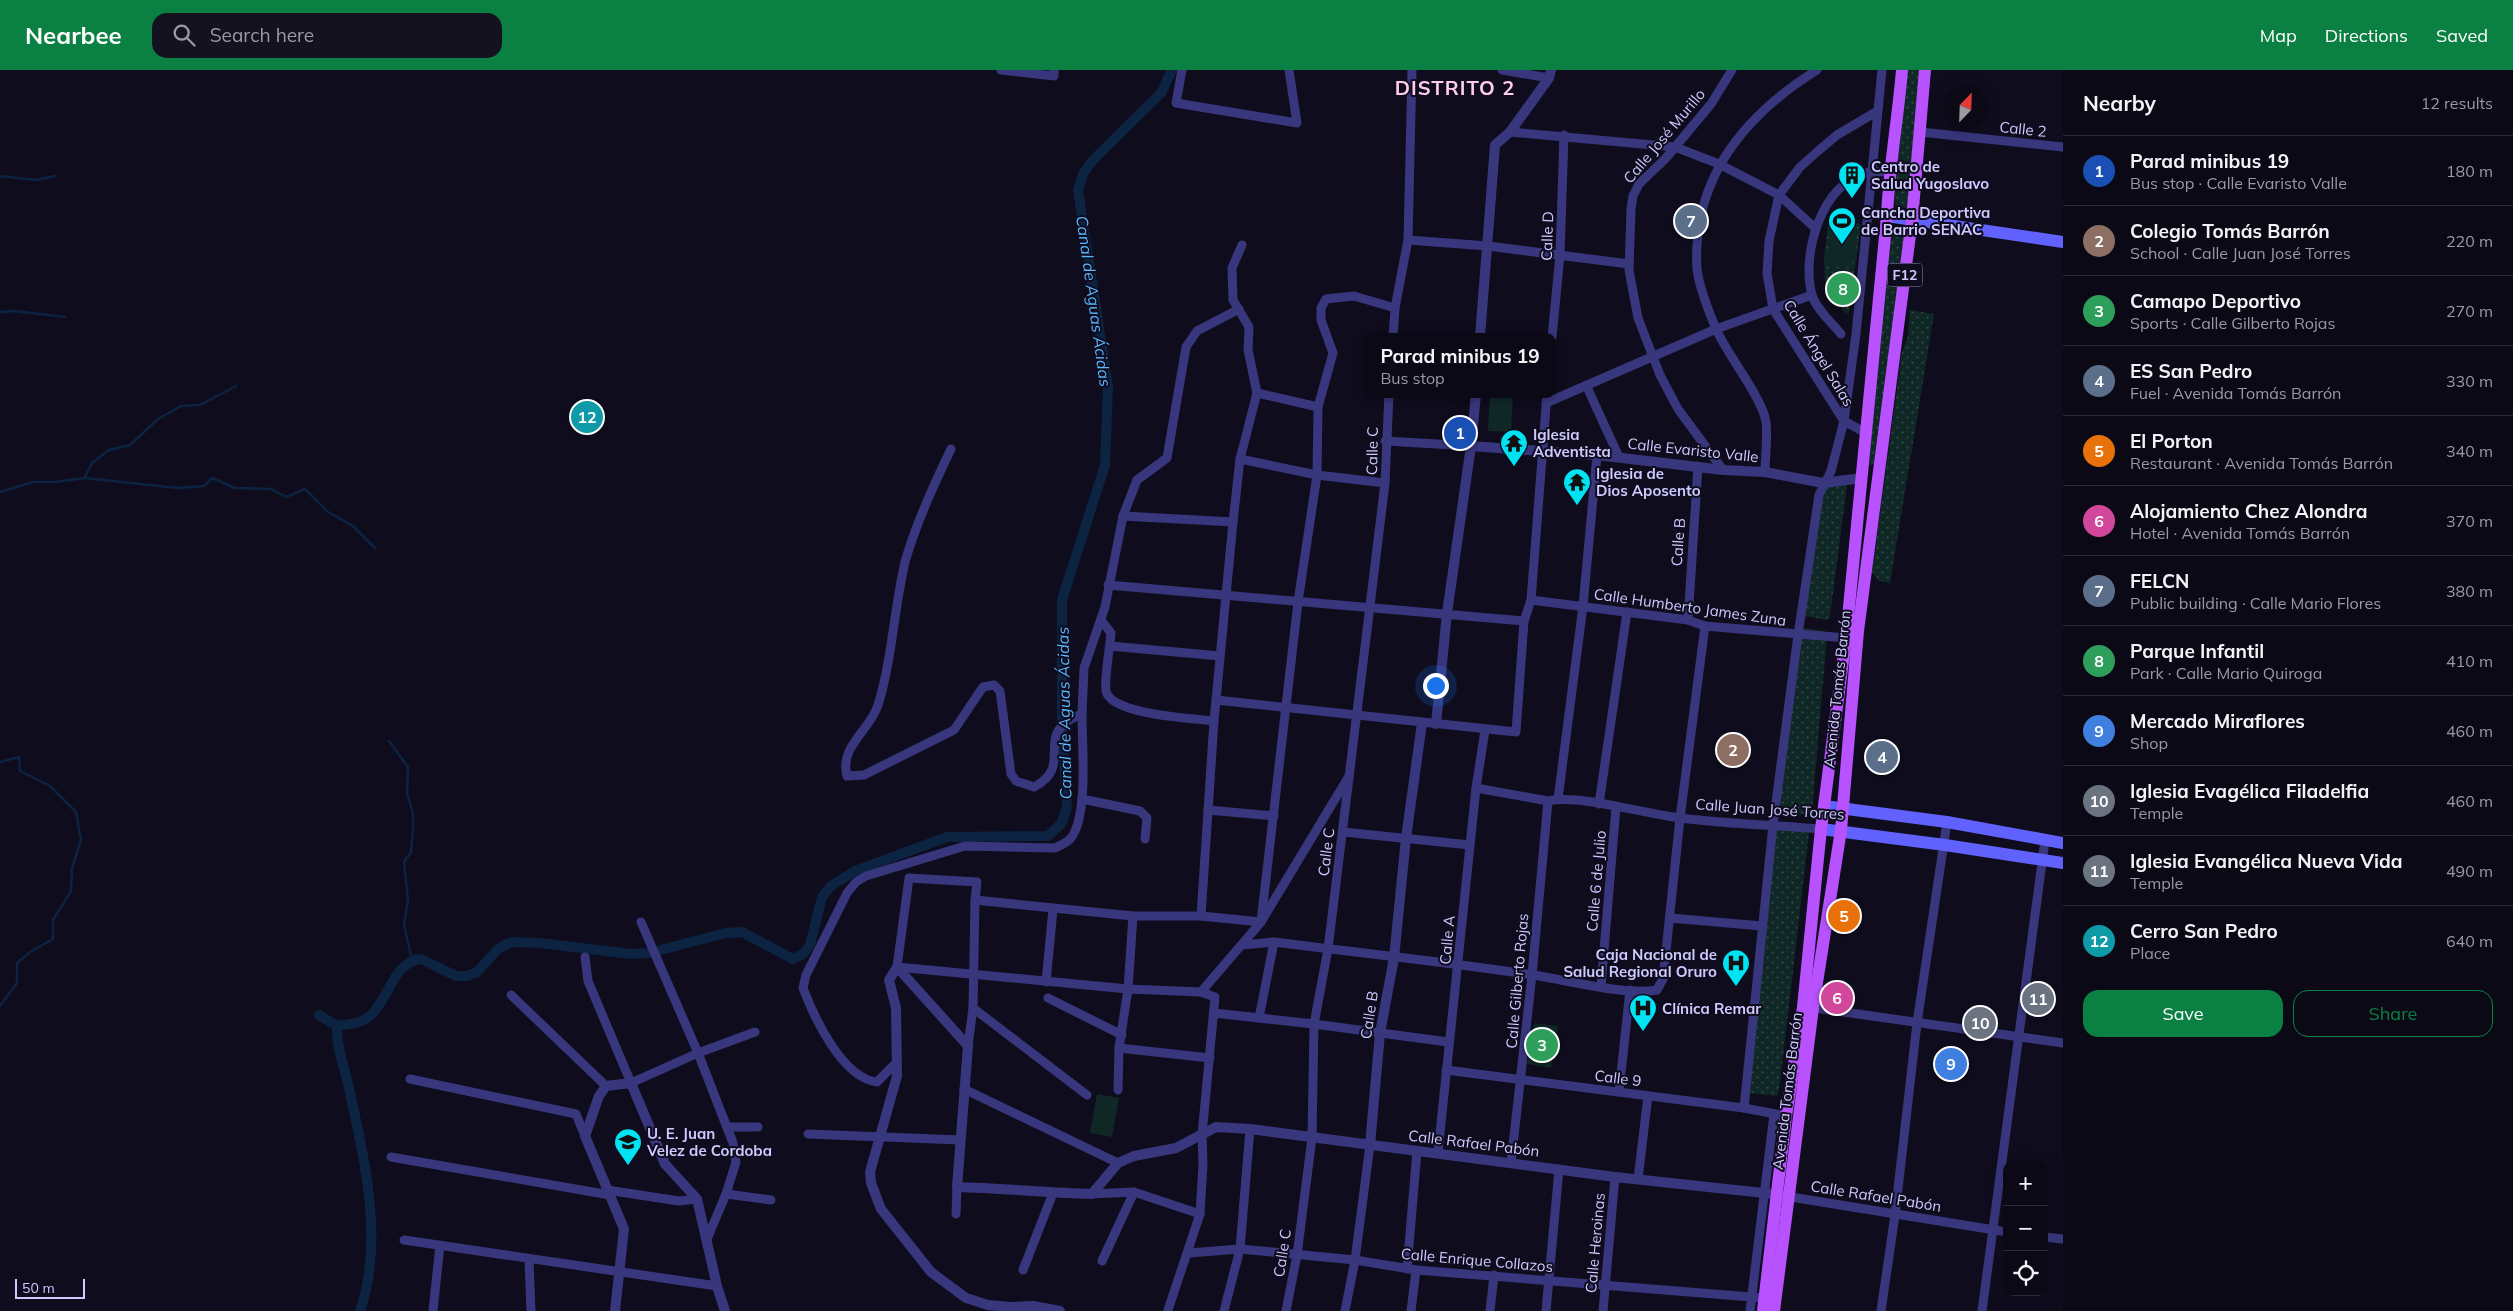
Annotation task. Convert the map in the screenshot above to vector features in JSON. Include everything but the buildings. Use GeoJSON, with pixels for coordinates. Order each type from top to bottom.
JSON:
{"type":"FeatureCollection","features":[{"type":"Feature","properties":{"kind":"main road","name":"Avenida Tomás Barrón"},"geometry":{"type":"LineString","coordinates":[[1774,1311],[1791,1197],[1808,1007],[1821,829],[1846,638],[1887,216],[1888,172],[1899,109],[1902,70]]}},
{"type":"Feature","properties":{"kind":"main road","name":"Avenida Tomás Barrón"},"geometry":{"type":"LineString","coordinates":[[1763,1311],[1758,1297],[1778,1194],[1780,1115],[1808,1007],[1841,830],[1841,808],[1858,632],[1912,220],[1925,70]]}},
{"type":"Feature","properties":{"kind":"main road"},"geometry":{"type":"LineString","coordinates":[[1887,216],[2063,242]]}},
{"type":"Feature","properties":{"kind":"main road","name":"Calle Juan José Torres"},"geometry":{"type":"LineString","coordinates":[[1824,806],[1947,822],[2063,842]]}},
{"type":"Feature","properties":{"kind":"main road","name":"Calle Juan José Torres"},"geometry":{"type":"LineString","coordinates":[[1821,829],[1841,830],[2063,863]]}},
{"type":"Feature","properties":{"kind":"street"},"geometry":{"type":"LineString","coordinates":[[1001,70],[1054,76],[1054,70]]}},
{"type":"Feature","properties":{"kind":"street"},"geometry":{"type":"LineString","coordinates":[[1182,70],[1176,103],[1297,123],[1289,70]]}},
{"type":"Feature","properties":{"kind":"street"},"geometry":{"type":"LineString","coordinates":[[1393,333],[1395,308],[1408,240],[1412,70]]}},
{"type":"Feature","properties":{"kind":"street"},"geometry":{"type":"LineString","coordinates":[[1480,333],[1495,145],[1510,132],[1550,74],[1502,70]]}},
{"type":"Feature","properties":{"kind":"street","name":"Calle José Murillo"},"geometry":{"type":"LineString","coordinates":[[1723,470],[1678,409],[1652,356],[1638,318],[1629,264],[1633,196],[1639,184],[1676,147],[1711,104],[1732,70]]}},
{"type":"Feature","properties":{"kind":"street"},"geometry":{"type":"LineString","coordinates":[[1765,472],[1766,423],[1762,407],[1732,361],[1716,328],[1698,274],[1697,248],[1700,222],[1711,180],[1719,164],[1760,112],[1792,86],[1817,70]]}},
{"type":"Feature","properties":{"kind":"street"},"geometry":{"type":"LineString","coordinates":[[1744,1108],[1772,825],[1819,495],[1823,483],[1831,471],[1844,421],[1856,334],[1876,112],[1882,70]]}},
{"type":"Feature","properties":{"kind":"street","name":"Calle Ángel Salas"},"geometry":{"type":"LineString","coordinates":[[1866,433],[1844,421],[1773,309],[1767,273],[1769,241],[1779,195],[1800,167],[1818,151],[1837,135],[1876,112]]}},
{"type":"Feature","properties":{"kind":"street"},"geometry":{"type":"LineString","coordinates":[[1510,132],[1676,147],[1719,164],[1779,195],[1815,228]]}},
{"type":"Feature","properties":{"kind":"street","name":"Calle 2"},"geometry":{"type":"LineString","coordinates":[[1920,132],[2063,147]]}},
{"type":"Feature","properties":{"kind":"street","name":"Calle D"},"geometry":{"type":"LineString","coordinates":[[1552,333],[1560,255],[1564,136]]}},
{"type":"Feature","properties":{"kind":"street"},"geometry":{"type":"LineString","coordinates":[[1841,334],[1812,295],[1810,264],[1815,228],[1828,201],[1846,182],[1872,171],[1888,172]]}},
{"type":"Feature","properties":{"kind":"street"},"geometry":{"type":"LineString","coordinates":[[1408,240],[1488,246],[1629,264]]}},
{"type":"Feature","properties":{"kind":"street"},"geometry":{"type":"LineString","coordinates":[[1201,916],[1214,721],[1233,522],[1240,459],[1257,393],[1248,350],[1249,327],[1233,300],[1232,268],[1242,245]]}},
{"type":"Feature","properties":{"kind":"street"},"geometry":{"type":"LineString","coordinates":[[1556,396],[1586,385],[1716,328],[1812,295]]}},
{"type":"Feature","properties":{"kind":"street"},"geometry":{"type":"LineString","coordinates":[[1261,922],[1298,602],[1317,476],[1318,407],[1332,353],[1320,320],[1321,308],[1326,299],[1354,296],[1395,308]]}},
{"type":"Feature","properties":{"kind":"street"},"geometry":{"type":"LineString","coordinates":[[897,1062],[877,1082],[864,1078],[844,1063],[803,988],[806,975],[847,893],[856,882],[866,876],[964,846],[1055,848],[1067,843],[1074,834],[1079,820],[1082,799],[1084,668],[1100,620],[1124,516],[1137,480],[1167,458],[1186,348],[1197,331],[1239,310]]}},
{"type":"Feature","properties":{"kind":"street"},"geometry":{"type":"LineString","coordinates":[[1586,385],[1619,457]]}},
{"type":"Feature","properties":{"kind":"street"},"geometry":{"type":"LineString","coordinates":[[1257,393],[1318,407]]}},
{"type":"Feature","properties":{"kind":"street","name":"Calle C"},"geometry":{"type":"LineString","coordinates":[[1286,1311],[1297,1256],[1312,1138],[1314,1024],[1328,949],[1385,483],[1385,441],[1389,398]]}},
{"type":"Feature","properties":{"kind":"street"},"geometry":{"type":"LineString","coordinates":[[1436,724],[1447,613],[1471,446],[1476,398]]}},
{"type":"Feature","properties":{"kind":"street"},"geometry":{"type":"LineString","coordinates":[[1216,700],[1516,732],[1524,621],[1531,600],[1546,399]]}},
{"type":"Feature","properties":{"kind":"street","name":"Calle Evaristo Valle"},"geometry":{"type":"LineString","coordinates":[[1385,441],[1543,450],[1619,457],[1723,470],[1765,472],[1823,483],[1862,478],[1878,480]]}},
{"type":"Feature","properties":{"kind":"street"},"geometry":{"type":"LineString","coordinates":[[950,449],[922,510],[905,562],[877,707],[848,752],[844,764],[847,776],[864,775],[954,730],[984,687],[994,685],[1000,692],[1011,774],[1016,781],[1034,786],[1049,776],[1054,758],[1054,738],[1057,730],[1068,719],[1082,714]]}},
{"type":"Feature","properties":{"kind":"street"},"geometry":{"type":"LineString","coordinates":[[1558,799],[1583,606],[1597,455]]}},
{"type":"Feature","properties":{"kind":"street"},"geometry":{"type":"LineString","coordinates":[[1240,459],[1317,476],[1385,483]]}},
{"type":"Feature","properties":{"kind":"street","name":"Calle B"},"geometry":{"type":"LineString","coordinates":[[1688,620],[1698,466]]}},
{"type":"Feature","properties":{"kind":"street"},"geometry":{"type":"LineString","coordinates":[[1124,516],[1233,522]]}},
{"type":"Feature","properties":{"kind":"street"},"geometry":{"type":"LineString","coordinates":[[1108,585],[1524,621]]}},
{"type":"Feature","properties":{"kind":"street","name":"Calle Humberto James Zuna"},"geometry":{"type":"LineString","coordinates":[[1531,600],[1688,620],[1705,626],[1846,638]]}},
{"type":"Feature","properties":{"kind":"street"},"geometry":{"type":"LineString","coordinates":[[1599,804],[1626,612]]}},
{"type":"Feature","properties":{"kind":"street"},"geometry":{"type":"LineString","coordinates":[[1100,620],[1111,633],[1106,692],[1112,702],[1129,710],[1214,721]]}},
{"type":"Feature","properties":{"kind":"street"},"geometry":{"type":"LineString","coordinates":[[1242,945],[1274,942],[1532,975],[1630,990],[1647,992],[1657,990],[1663,979],[1680,818],[1705,626]]}},
{"type":"Feature","properties":{"kind":"street"},"geometry":{"type":"LineString","coordinates":[[1110,646],[1220,656]]}},
{"type":"Feature","properties":{"kind":"street","name":"Calle B"},"geometry":{"type":"LineString","coordinates":[[1346,1311],[1355,1260],[1370,1145],[1380,1033],[1394,958],[1406,838],[1422,723]]}},
{"type":"Feature","properties":{"kind":"street","name":"Calle A"},"geometry":{"type":"LineString","coordinates":[[1438,1152],[1448,1042],[1459,966],[1476,788],[1485,730]]}},
{"type":"Feature","properties":{"kind":"street"},"geometry":{"type":"LineString","coordinates":[[1201,992],[1261,922],[1348,776]]}},
{"type":"Feature","properties":{"kind":"street","name":"Calle Juan José Torres"},"geometry":{"type":"LineString","coordinates":[[1476,788],[1548,801],[1558,799],[1599,804],[1680,818],[1821,829]]}},
{"type":"Feature","properties":{"kind":"street"},"geometry":{"type":"LineString","coordinates":[[1082,799],[1140,811],[1147,818],[1145,839]]}},
{"type":"Feature","properties":{"kind":"street","name":"Calle Gilberto Rojas"},"geometry":{"type":"LineString","coordinates":[[1511,1163],[1522,1080],[1548,801]]}},
{"type":"Feature","properties":{"kind":"street","name":"Calle 6 de Julio"},"geometry":{"type":"LineString","coordinates":[[1602,986],[1616,807]]}},
{"type":"Feature","properties":{"kind":"street"},"geometry":{"type":"LineString","coordinates":[[1208,810],[1274,816]]}},
{"type":"Feature","properties":{"kind":"street"},"geometry":{"type":"LineString","coordinates":[[1881,1311],[1895,1215],[1917,1023],[1947,822]]}},
{"type":"Feature","properties":{"kind":"street"},"geometry":{"type":"LineString","coordinates":[[1343,832],[1470,845]]}},
{"type":"Feature","properties":{"kind":"street"},"geometry":{"type":"LineString","coordinates":[[1982,1311],[1994,1231],[2017,1036],[2045,840]]}},
{"type":"Feature","properties":{"kind":"street"},"geometry":{"type":"LineString","coordinates":[[956,1214],[960,1140],[972,1008],[977,882],[909,878],[897,967],[889,980],[896,1008],[897,1076],[870,1172],[871,1183],[881,1209],[892,1224],[931,1272],[951,1288],[966,1298],[1002,1309],[1033,1306],[1060,1311]]}},
{"type":"Feature","properties":{"kind":"street"},"geometry":{"type":"LineString","coordinates":[[975,900],[1133,916],[1201,916],[1261,922]]}},
{"type":"Feature","properties":{"kind":"street"},"geometry":{"type":"LineString","coordinates":[[1046,982],[1053,909]]}},
{"type":"Feature","properties":{"kind":"street"},"geometry":{"type":"LineString","coordinates":[[1118,1090],[1119,1048],[1128,989],[1133,916]]}},
{"type":"Feature","properties":{"kind":"street"},"geometry":{"type":"LineString","coordinates":[[1670,918],[1762,926]]}},
{"type":"Feature","properties":{"kind":"street"},"geometry":{"type":"LineString","coordinates":[[641,922],[698,1053],[733,1144],[736,1162],[726,1194],[707,1239]]}},
{"type":"Feature","properties":{"kind":"street"},"geometry":{"type":"LineString","coordinates":[[1259,1018],[1274,942]]}},
{"type":"Feature","properties":{"kind":"street"},"geometry":{"type":"LineString","coordinates":[[585,957],[588,981],[665,1164],[697,1199],[716,1286],[726,1311]]}},
{"type":"Feature","properties":{"kind":"street"},"geometry":{"type":"LineString","coordinates":[[897,967],[973,976],[1128,989],[1201,992],[1215,997],[1202,1135],[1203,1165],[1200,1214],[1189,1253],[1168,1310]]}},
{"type":"Feature","properties":{"kind":"street"},"geometry":{"type":"LineString","coordinates":[[897,967],[968,1046]]}},
{"type":"Feature","properties":{"kind":"street"},"geometry":{"type":"LineString","coordinates":[[1619,1092],[1630,990]]}},
{"type":"Feature","properties":{"kind":"street"},"geometry":{"type":"LineString","coordinates":[[511,994],[606,1086]]}},
{"type":"Feature","properties":{"kind":"street"},"geometry":{"type":"LineString","coordinates":[[1048,998],[1122,1035]]}},
{"type":"Feature","properties":{"kind":"street"},"geometry":{"type":"LineString","coordinates":[[1808,1007],[2063,1043]]}},
{"type":"Feature","properties":{"kind":"street"},"geometry":{"type":"LineString","coordinates":[[972,1008],[1087,1095]]}},
{"type":"Feature","properties":{"kind":"street"},"geometry":{"type":"LineString","coordinates":[[1214,1013],[1448,1042]]}},
{"type":"Feature","properties":{"kind":"street"},"geometry":{"type":"LineString","coordinates":[[585,1136],[598,1096],[606,1086],[630,1083],[698,1053],[755,1032]]}},
{"type":"Feature","properties":{"kind":"street"},"geometry":{"type":"LineString","coordinates":[[1119,1048],[1210,1058]]}},
{"type":"Feature","properties":{"kind":"street","name":"Calle 9"},"geometry":{"type":"LineString","coordinates":[[1446,1070],[1744,1108],[1780,1115]]}},
{"type":"Feature","properties":{"kind":"street"},"geometry":{"type":"LineString","coordinates":[[410,1079],[576,1114],[624,1229],[615,1311]]}},
{"type":"Feature","properties":{"kind":"street"},"geometry":{"type":"LineString","coordinates":[[964,1090],[1118,1163],[1092,1194]]}},
{"type":"Feature","properties":{"kind":"street"},"geometry":{"type":"LineString","coordinates":[[1638,1179],[1648,1096]]}},
{"type":"Feature","properties":{"kind":"street"},"geometry":{"type":"LineString","coordinates":[[1750,1311],[1758,1297],[1764,1194],[1780,1115]]}},
{"type":"Feature","properties":{"kind":"street"},"geometry":{"type":"LineString","coordinates":[[727,1128],[758,1127]]}},
{"type":"Feature","properties":{"kind":"street","name":"Calle Rafael Pabón"},"geometry":{"type":"LineString","coordinates":[[1118,1163],[1134,1156],[1176,1148],[1216,1127],[1250,1129],[1417,1151],[1438,1152],[1615,1177],[1778,1194],[2003,1232]]}},
{"type":"Feature","properties":{"kind":"street"},"geometry":{"type":"LineString","coordinates":[[1224,1311],[1240,1249],[1250,1129]]}},
{"type":"Feature","properties":{"kind":"street"},"geometry":{"type":"LineString","coordinates":[[808,1134],[960,1140]]}},
{"type":"Feature","properties":{"kind":"street"},"geometry":{"type":"LineString","coordinates":[[1407,1269],[1417,1151]]}},
{"type":"Feature","properties":{"kind":"street"},"geometry":{"type":"LineString","coordinates":[[391,1157],[608,1192],[679,1201],[697,1199]]}},
{"type":"Feature","properties":{"kind":"street"},"geometry":{"type":"LineString","coordinates":[[1546,1311],[1559,1169]]}},
{"type":"Feature","properties":{"kind":"street","name":"Calle Heroinas"},"geometry":{"type":"LineString","coordinates":[[1603,1311],[1615,1177]]}},
{"type":"Feature","properties":{"kind":"street"},"geometry":{"type":"LineString","coordinates":[[957,1187],[1015,1188],[1053,1194],[1134,1192],[1200,1214]]}},
{"type":"Feature","properties":{"kind":"street"},"geometry":{"type":"LineString","coordinates":[[1102,1261],[1134,1192]]}},
{"type":"Feature","properties":{"kind":"street"},"geometry":{"type":"LineString","coordinates":[[726,1194],[771,1200]]}},
{"type":"Feature","properties":{"kind":"street"},"geometry":{"type":"LineString","coordinates":[[1023,1270],[1053,1194]]}},
{"type":"Feature","properties":{"kind":"street"},"geometry":{"type":"LineString","coordinates":[[2048,1237],[2063,1239]]}},
{"type":"Feature","properties":{"kind":"street"},"geometry":{"type":"LineString","coordinates":[[404,1240],[716,1286]]}},
{"type":"Feature","properties":{"kind":"street"},"geometry":{"type":"LineString","coordinates":[[434,1311],[440,1246]]}},
{"type":"Feature","properties":{"kind":"street","name":"Calle Enrique Collazos"},"geometry":{"type":"LineString","coordinates":[[1189,1253],[1240,1249],[1297,1256],[1355,1260],[1416,1270],[1758,1297]]}},
{"type":"Feature","properties":{"kind":"street"},"geometry":{"type":"LineString","coordinates":[[529,1259],[531,1311]]}},
{"type":"Feature","properties":{"kind":"street"},"geometry":{"type":"LineString","coordinates":[[1411,1311],[1416,1270]]}},
{"type":"Feature","properties":{"kind":"street"},"geometry":{"type":"LineString","coordinates":[[1490,1311],[1494,1275]]}},
{"type":"Feature","properties":{"kind":"green space"},"geometry":{"type":"Polygon","coordinates":[[[1907,70],[1921,70],[1907,208],[1896,206],[1894,199],[1907,70]]]}},
{"type":"Feature","properties":{"kind":"green space"},"geometry":{"type":"Polygon","coordinates":[[[1829,219],[1861,224],[1849,313],[1846,314],[1825,287],[1824,258],[1829,219]]]}},
{"type":"Feature","properties":{"kind":"green space","name":"Cancha Deportiva de Barrio SENAC"},"geometry":{"type":"Polygon","coordinates":[[[1832,223],[1857,226],[1852,268],[1826,265],[1832,223]]]}},
{"type":"Feature","properties":{"kind":"green space"},"geometry":{"type":"Polygon","coordinates":[[[1900,227],[1906,233],[1876,462],[1869,466],[1873,387],[1892,233],[1896,228],[1900,227]]]}},
{"type":"Feature","properties":{"kind":"green space"},"geometry":{"type":"Polygon","coordinates":[[[1910,310],[1934,314],[1890,583],[1879,581],[1872,572],[1902,352],[1908,336],[1910,310]]]}},
{"type":"Feature","properties":{"kind":"green space"},"geometry":{"type":"Polygon","coordinates":[[[1490,398],[1513,398],[1511,432],[1488,431],[1490,398]]]}},
{"type":"Feature","properties":{"kind":"green space"},"geometry":{"type":"Polygon","coordinates":[[[1842,483],[1847,486],[1830,616],[1827,620],[1805,616],[1819,487],[1842,483]]]}},
{"type":"Feature","properties":{"kind":"green space"},"geometry":{"type":"Polygon","coordinates":[[[1804,628],[1824,631],[1827,636],[1812,811],[1808,815],[1782,812],[1779,809],[1800,632],[1804,628]]]}},
{"type":"Feature","properties":{"kind":"green space"},"geometry":{"type":"Polygon","coordinates":[[[1777,825],[1805,825],[1809,833],[1777,1096],[1749,1093],[1777,825]]]}},
{"type":"Feature","properties":{"kind":"green space"},"geometry":{"type":"Polygon","coordinates":[[[1534,1023],[1558,1026],[1551,1068],[1527,1064],[1534,1023]]]}},
{"type":"Feature","properties":{"kind":"green space"},"geometry":{"type":"Polygon","coordinates":[[[1097,1094],[1119,1098],[1112,1137],[1090,1133],[1097,1094]]]}},
{"type":"Feature","properties":{"kind":"waterway","name":"Canal de Aguas Ácidas"},"geometry":{"type":"LineString","coordinates":[[360,1311],[367,1285],[371,1258],[370,1202],[361,1147],[340,1051],[337,1026],[358,1022],[370,1016],[404,967],[421,959],[456,976],[467,976],[477,972],[498,949],[511,942],[540,943],[631,954],[649,953],[726,933],[742,932],[793,959],[803,954],[810,945],[822,897],[831,886],[855,871],[947,837],[1048,836],[1061,824],[1067,808],[1062,720],[1062,600],[1105,465],[1108,387],[1078,190],[1083,174],[1092,161],[1161,93],[1172,70]]}},
{"type":"Feature","properties":{"kind":"waterway"},"geometry":{"type":"LineString","coordinates":[[0,176],[36,180],[55,176]]}},
{"type":"Feature","properties":{"kind":"waterway"},"geometry":{"type":"LineString","coordinates":[[0,312],[14,311],[65,317]]}},
{"type":"Feature","properties":{"kind":"waterway"},"geometry":{"type":"LineString","coordinates":[[85,477],[92,463],[109,450],[130,445],[158,419],[181,406],[200,405],[236,386]]}},
{"type":"Feature","properties":{"kind":"waterway"},"geometry":{"type":"LineString","coordinates":[[0,492],[33,482],[55,482],[85,478],[177,488],[204,486],[212,478],[235,488],[271,489],[286,497],[305,489],[328,512],[353,526],[375,548]]}},
{"type":"Feature","properties":{"kind":"waterway"},"geometry":{"type":"LineString","coordinates":[[389,741],[408,767],[407,793],[413,814],[411,852],[404,862],[408,900],[404,925],[412,960]]}},
{"type":"Feature","properties":{"kind":"waterway"},"geometry":{"type":"LineString","coordinates":[[0,762],[19,757],[20,771],[50,786],[76,812],[81,840],[72,868],[71,891],[53,920],[53,939],[30,952],[17,963],[17,983],[0,1006]]}},
{"type":"Feature","properties":{"kind":"waterway","name":"Canal de Aguas Ácidas"},"geometry":{"type":"LineString","coordinates":[[319,1015],[337,1026]]}},
{"type":"Feature","properties":{"kind":"place","name":"Centro de Salud Yugoslavo"},"geometry":{"type":"Point","coordinates":[1852,199]}},
{"type":"Feature","properties":{"kind":"place","name":"FELCN"},"geometry":{"type":"Point","coordinates":[1691,221]}},
{"type":"Feature","properties":{"kind":"place","name":"Cancha Deportiva de Barrio SENAC"},"geometry":{"type":"Point","coordinates":[1842,245]}},
{"type":"Feature","properties":{"kind":"place","name":"Parque Infantil"},"geometry":{"type":"Point","coordinates":[1843,289]}},
{"type":"Feature","properties":{"kind":"place","name":"Cerro San Pedro"},"geometry":{"type":"Point","coordinates":[587,417]}},
{"type":"Feature","properties":{"kind":"place","name":"Parad minibus 19"},"geometry":{"type":"Point","coordinates":[1460,433]}},
{"type":"Feature","properties":{"kind":"place","name":"Iglesia Adventista"},"geometry":{"type":"Point","coordinates":[1514,467]}},
{"type":"Feature","properties":{"kind":"place","name":"Iglesia de Dios Aposento"},"geometry":{"type":"Point","coordinates":[1577,506]}},
{"type":"Feature","properties":{"kind":"place","name":"Colegio Tomás Barrón"},"geometry":{"type":"Point","coordinates":[1733,750]}},
{"type":"Feature","properties":{"kind":"place","name":"ES San Pedro"},"geometry":{"type":"Point","coordinates":[1882,757]}},
{"type":"Feature","properties":{"kind":"place","name":"El Porton"},"geometry":{"type":"Point","coordinates":[1844,916]}},
{"type":"Feature","properties":{"kind":"place","name":"Caja Nacional de Salud Regional Oruro"},"geometry":{"type":"Point","coordinates":[1736,987]}},
{"type":"Feature","properties":{"kind":"place","name":"Alojamiento Chez Alondra"},"geometry":{"type":"Point","coordinates":[1837,998]}},
{"type":"Feature","properties":{"kind":"place","name":"Iglesia Evangélica Nueva Vida"},"geometry":{"type":"Point","coordinates":[2038,999]}},
{"type":"Feature","properties":{"kind":"place","name":"Iglesia Evagélica Filadelfia"},"geometry":{"type":"Point","coordinates":[1980,1023]}},
{"type":"Feature","properties":{"kind":"place","name":"Clínica Remar"},"geometry":{"type":"Point","coordinates":[1643,1032]}},
{"type":"Feature","properties":{"kind":"place","name":"Camapo Deportivo"},"geometry":{"type":"Point","coordinates":[1542,1045]}},
{"type":"Feature","properties":{"kind":"place","name":"Mercado Miraflores"},"geometry":{"type":"Point","coordinates":[1951,1064]}},
{"type":"Feature","properties":{"kind":"place","name":"U. E. Juan Velez de Cordoba"},"geometry":{"type":"Point","coordinates":[628,1166]}},
{"type":"Feature","properties":{"kind":"district","name":"DISTRITO 2"},"geometry":{"type":"Point","coordinates":[1455,87]}}]}
